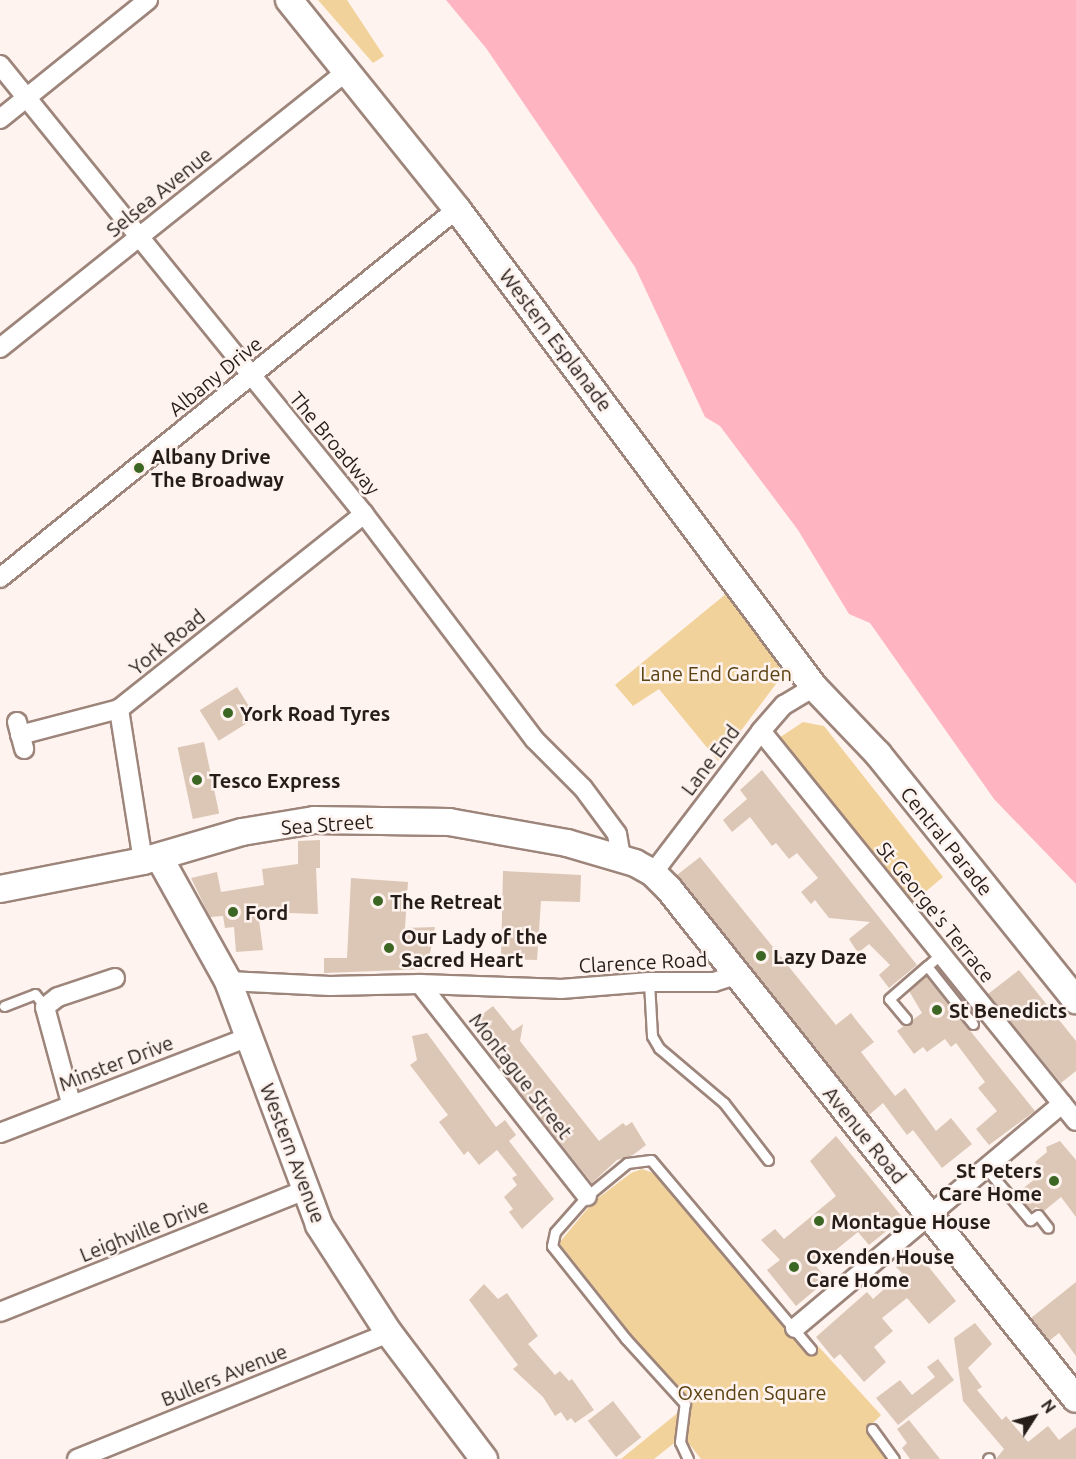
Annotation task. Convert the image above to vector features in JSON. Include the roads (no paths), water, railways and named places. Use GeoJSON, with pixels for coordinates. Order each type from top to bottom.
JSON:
{"type":"FeatureCollection","features":[{"type":"Feature","properties":{"kind":"street"},"geometry":{"type":"LineString","coordinates":[[0,119],[148,0]]}},
{"type":"Feature","properties":{"kind":"street","name":"Western Esplanade"},"geometry":{"type":"LineString","coordinates":[[289,0],[457,208],[814,687]]}},
{"type":"Feature","properties":{"kind":"street","name":"The Broadway"},"geometry":{"type":"LineString","coordinates":[[0,65],[364,514],[534,739],[583,788],[617,834],[621,857]]}},
{"type":"Feature","properties":{"kind":"street","name":"Selsea Avenue"},"geometry":{"type":"LineString","coordinates":[[0,348],[346,70]]}},
{"type":"Feature","properties":{"kind":"street","name":"Albany Drive"},"geometry":{"type":"LineString","coordinates":[[0,578],[457,208]]}},
{"type":"Feature","properties":{"kind":"street","name":"York Road"},"geometry":{"type":"LineString","coordinates":[[119,709],[364,514]]}},
{"type":"Feature","properties":{"kind":"street","name":"Lane End"},"geometry":{"type":"LineString","coordinates":[[653,873],[760,731],[784,705],[814,687]]}},
{"type":"Feature","properties":{"kind":"street","name":"Central Parade"},"geometry":{"type":"LineString","coordinates":[[814,687],[878,754],[1076,1000]]}},
{"type":"Feature","properties":{"kind":"street"},"geometry":{"type":"LineString","coordinates":[[20,735],[119,709],[130,785],[151,859]]}},
{"type":"Feature","properties":{"kind":"street","name":"St George's Terrace"},"geometry":{"type":"LineString","coordinates":[[760,731],[1076,1121]]}},
{"type":"Feature","properties":{"kind":"street","name":"Sea Street"},"geometry":{"type":"LineString","coordinates":[[0,889],[151,859],[242,832],[314,820],[380,819],[449,822],[621,857],[653,873]]}},
{"type":"Feature","properties":{"kind":"street","name":"Western Avenue"},"geometry":{"type":"LineString","coordinates":[[151,859],[228,981],[304,1190],[319,1225],[389,1333],[484,1459]]}},
{"type":"Feature","properties":{"kind":"street","name":"Avenue Road"},"geometry":{"type":"LineString","coordinates":[[653,873],[928,1214],[1073,1389]]}},
{"type":"Feature","properties":{"kind":"street","name":"Clarence Road"},"geometry":{"type":"LineString","coordinates":[[228,981],[330,986],[420,984],[561,989],[649,982],[714,982],[736,975]]}},
{"type":"Feature","properties":{"kind":"street"},"geometry":{"type":"LineString","coordinates":[[71,1103],[45,1007],[58,997],[115,978]]}},
{"type":"Feature","properties":{"kind":"street","name":"Montague Street"},"geometry":{"type":"LineString","coordinates":[[420,984],[587,1196]]}},
{"type":"Feature","properties":{"kind":"street","name":"Minster Drive"},"geometry":{"type":"LineString","coordinates":[[0,1133],[71,1103],[249,1037]]}},
{"type":"Feature","properties":{"kind":"street"},"geometry":{"type":"LineString","coordinates":[[795,1328],[928,1214],[1062,1104]]}},
{"type":"Feature","properties":{"kind":"street","name":"Leighville Drive"},"geometry":{"type":"LineString","coordinates":[[0,1312],[304,1190]]}},
{"type":"Feature","properties":{"kind":"street","name":"Bullers Avenue"},"geometry":{"type":"LineString","coordinates":[[77,1459],[389,1333]]}},
{"type":"Feature","properties":{"kind":"lane"},"geometry":{"type":"LineString","coordinates":[[906,1019],[889,999],[941,954]]}},
{"type":"Feature","properties":{"kind":"lane"},"geometry":{"type":"LineString","coordinates":[[927,966],[973,1024]]}},
{"type":"Feature","properties":{"kind":"lane"},"geometry":{"type":"LineString","coordinates":[[649,982],[652,1036],[659,1048],[719,1097],[768,1160]]}},
{"type":"Feature","properties":{"kind":"lane"},"geometry":{"type":"LineString","coordinates":[[4,1006],[35,994],[45,1007]]}},
{"type":"Feature","properties":{"kind":"lane"},"geometry":{"type":"LineString","coordinates":[[688,1459],[680,1442],[685,1404],[634,1348],[552,1246],[555,1232],[587,1196],[627,1163],[651,1160],[811,1349]]}},
{"type":"Feature","properties":{"kind":"lane"},"geometry":{"type":"LineString","coordinates":[[985,1167],[1030,1220],[1038,1215],[1048,1228]]}},
{"type":"Feature","properties":{"kind":"lane"},"geometry":{"type":"LineString","coordinates":[[872,1429],[894,1459]]}},
{"type":"Feature","properties":{"kind":"place","name":"Albany Drive The Broadway"},"geometry":{"type":"Point","coordinates":[139,468]}},
{"type":"Feature","properties":{"kind":"place","name":"York Road Tyres"},"geometry":{"type":"Point","coordinates":[228,713]}},
{"type":"Feature","properties":{"kind":"place","name":"Tesco Express"},"geometry":{"type":"Point","coordinates":[197,780]}},
{"type":"Feature","properties":{"kind":"place","name":"The Retreat"},"geometry":{"type":"Point","coordinates":[378,901]}},
{"type":"Feature","properties":{"kind":"place","name":"Ford"},"geometry":{"type":"Point","coordinates":[233,912]}},
{"type":"Feature","properties":{"kind":"place","name":"Our Lady of the Sacred Heart"},"geometry":{"type":"Point","coordinates":[389,948]}},
{"type":"Feature","properties":{"kind":"place","name":"Lazy Daze"},"geometry":{"type":"Point","coordinates":[761,956]}},
{"type":"Feature","properties":{"kind":"place","name":"St Benedicts"},"geometry":{"type":"Point","coordinates":[937,1010]}},
{"type":"Feature","properties":{"kind":"place","name":"St Peters Care Home"},"geometry":{"type":"Point","coordinates":[1054,1181]}},
{"type":"Feature","properties":{"kind":"place","name":"Montague House"},"geometry":{"type":"Point","coordinates":[819,1221]}},
{"type":"Feature","properties":{"kind":"place","name":"Oxenden House Care Home"},"geometry":{"type":"Point","coordinates":[794,1267]}},
{"type":"Feature","properties":{"kind":"park label","name":"Lane End Garden"},"geometry":{"type":"Point","coordinates":[716,673]}},
{"type":"Feature","properties":{"kind":"park label","name":"Oxenden Square"},"geometry":{"type":"Point","coordinates":[752,1392]}}]}
